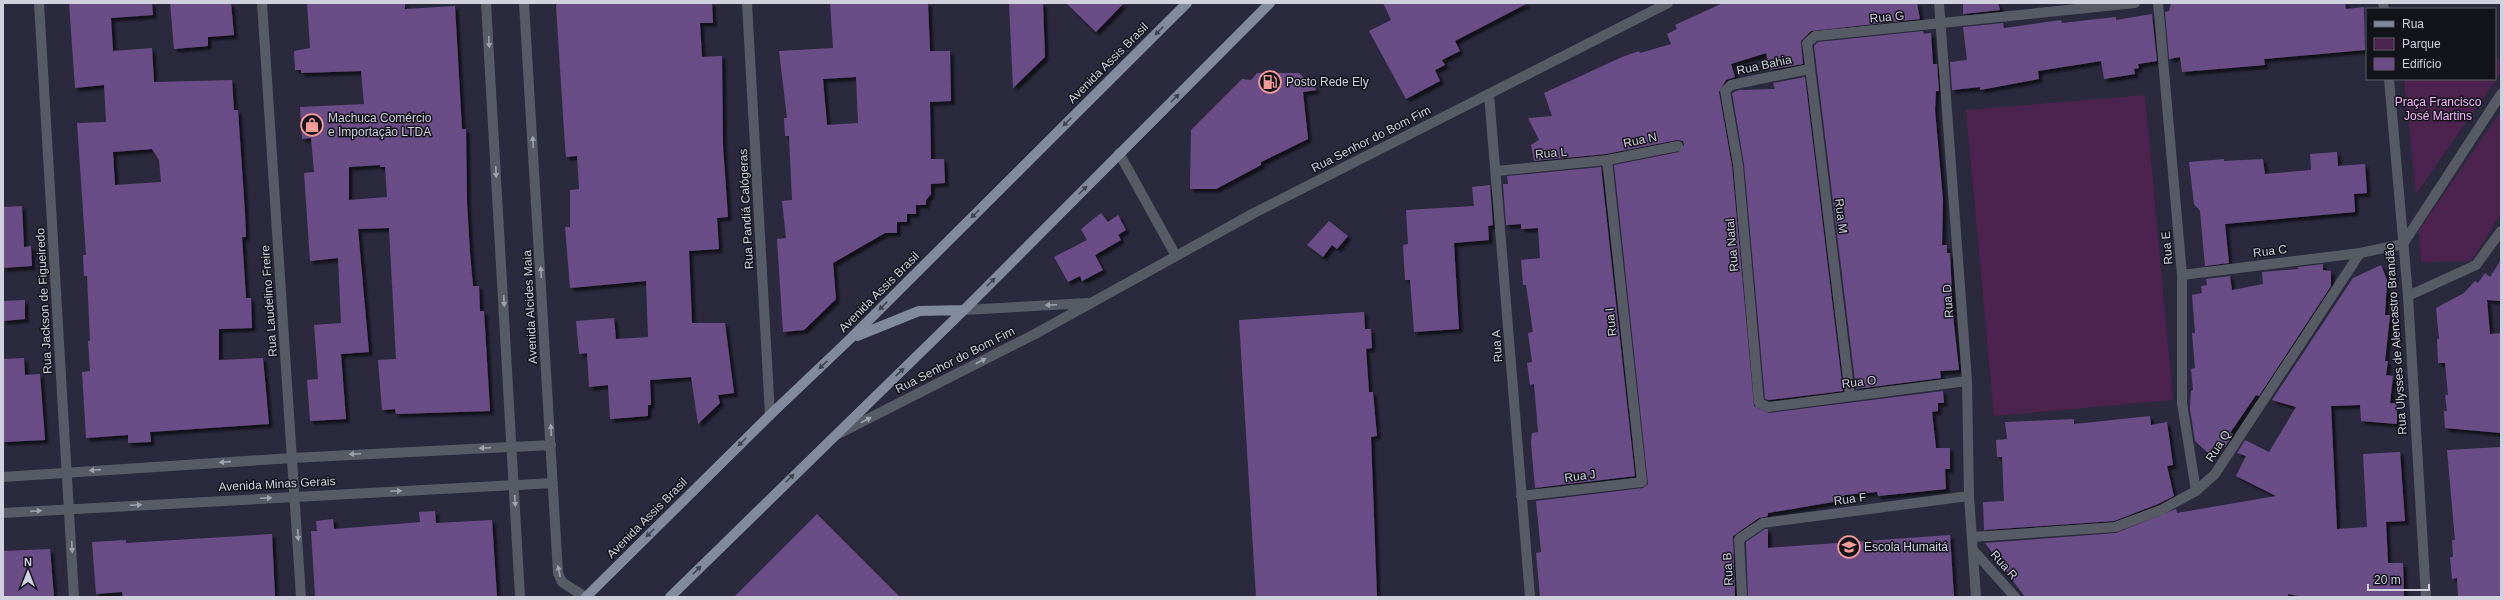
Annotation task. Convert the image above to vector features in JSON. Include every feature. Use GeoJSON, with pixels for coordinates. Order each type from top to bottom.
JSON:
{"type":"FeatureCollection","features":[{"type":"Feature","properties":{"kind":"main road","name":"Avenida Assis Brasil"},"geometry":{"type":"LineString","coordinates":[[585,597],[770,414],[851,338],[1187,3]]}},
{"type":"Feature","properties":{"kind":"main road"},"geometry":{"type":"LineString","coordinates":[[670,597],[831,438],[964,310],[1270,3]]}},
{"type":"Feature","properties":{"kind":"main road"},"geometry":{"type":"LineString","coordinates":[[851,338],[918,311],[964,310]]}},
{"type":"Feature","properties":{"kind":"street","name":"Rua Jackson de Figueiredo"},"geometry":{"type":"LineString","coordinates":[[40,3],[74,597]]}},
{"type":"Feature","properties":{"kind":"street","name":"Rua Laudelino Freire"},"geometry":{"type":"LineString","coordinates":[[262,3],[292,458],[296,496],[301,597]]}},
{"type":"Feature","properties":{"kind":"street"},"geometry":{"type":"LineString","coordinates":[[486,3],[520,597]]}},
{"type":"Feature","properties":{"kind":"street","name":"Avenida Alcides Maia"},"geometry":{"type":"LineString","coordinates":[[524,3],[552,445],[558,573],[562,582],[585,597]]}},
{"type":"Feature","properties":{"kind":"street","name":"Rua Pandiá Calógeras"},"geometry":{"type":"LineString","coordinates":[[747,3],[770,414]]}},
{"type":"Feature","properties":{"kind":"street","name":"Rua Senhor do Bom Fim"},"geometry":{"type":"LineString","coordinates":[[831,438],[1035,334],[1254,213],[1668,3]]}},
{"type":"Feature","properties":{"kind":"street","name":"Rua D"},"geometry":{"type":"LineString","coordinates":[[1939,3],[1942,24],[1967,381],[1968,496],[1974,551],[1976,597]]}},
{"type":"Feature","properties":{"kind":"street","name":"Rua G"},"geometry":{"type":"LineString","coordinates":[[1809,40],[1815,36],[2135,3]]}},
{"type":"Feature","properties":{"kind":"street","name":"Rua E"},"geometry":{"type":"LineString","coordinates":[[2158,3],[2182,275],[2182,403],[2196,491]]}},
{"type":"Feature","properties":{"kind":"street","name":"Rua M"},"geometry":{"type":"LineString","coordinates":[[1809,40],[1806,46],[1850,396]]}},
{"type":"Feature","properties":{"kind":"street","name":"Rua Bahia"},"geometry":{"type":"LineString","coordinates":[[1726,88],[1731,85],[1809,69]]}},
{"type":"Feature","properties":{"kind":"street","name":"Rua Ulysses de Alencastro Brandão"},"geometry":{"type":"LineString","coordinates":[[2389,80],[2408,296],[2426,597]]}},
{"type":"Feature","properties":{"kind":"street","name":"Rua Natal"},"geometry":{"type":"LineString","coordinates":[[1726,88],[1738,165],[1758,400]]}},
{"type":"Feature","properties":{"kind":"street","name":"Rua A"},"geometry":{"type":"LineString","coordinates":[[1489,94],[1497,171],[1530,597]]}},
{"type":"Feature","properties":{"kind":"street"},"geometry":{"type":"LineString","coordinates":[[2360,253],[2403,244],[2501,94]]}},
{"type":"Feature","properties":{"kind":"street","name":"Rua N"},"geometry":{"type":"LineString","coordinates":[[1607,160],[1678,146]]}},
{"type":"Feature","properties":{"kind":"street"},"geometry":{"type":"LineString","coordinates":[[1119,153],[1176,256]]}},
{"type":"Feature","properties":{"kind":"street","name":"Rua L"},"geometry":{"type":"LineString","coordinates":[[1497,171],[1607,160]]}},
{"type":"Feature","properties":{"kind":"street","name":"Rua I"},"geometry":{"type":"LineString","coordinates":[[1607,160],[1642,482]]}},
{"type":"Feature","properties":{"kind":"street"},"geometry":{"type":"LineString","coordinates":[[2408,296],[2476,265],[2501,231]]}},
{"type":"Feature","properties":{"kind":"street","name":"Rua C"},"geometry":{"type":"LineString","coordinates":[[2182,275],[2360,253]]}},
{"type":"Feature","properties":{"kind":"street","name":"Rua Q"},"geometry":{"type":"LineString","coordinates":[[1972,537],[2115,527],[2161,510],[2196,491],[2216,474],[2360,253]]}},
{"type":"Feature","properties":{"kind":"street","name":"Rua Senhor do Bom Fim"},"geometry":{"type":"LineString","coordinates":[[964,310],[1090,303]]}},
{"type":"Feature","properties":{"kind":"street","name":"Rua O"},"geometry":{"type":"LineString","coordinates":[[1758,400],[1760,405],[1768,408],[1967,381]]}},
{"type":"Feature","properties":{"kind":"street","name":"Avenida Minas Gerais"},"geometry":{"type":"LineString","coordinates":[[3,477],[292,458],[552,445]]}},
{"type":"Feature","properties":{"kind":"street","name":"Rua J"},"geometry":{"type":"LineString","coordinates":[[1521,496],[1642,482]]}},
{"type":"Feature","properties":{"kind":"street","name":"Avenida Minas Gerais"},"geometry":{"type":"LineString","coordinates":[[3,513],[70,508],[553,483]]}},
{"type":"Feature","properties":{"kind":"street","name":"Rua F"},"geometry":{"type":"LineString","coordinates":[[1739,539],[1763,523],[1968,496]]}},
{"type":"Feature","properties":{"kind":"street","name":"Rua B"},"geometry":{"type":"LineString","coordinates":[[1739,539],[1742,597]]}},
{"type":"Feature","properties":{"kind":"street","name":"Rua R"},"geometry":{"type":"LineString","coordinates":[[1974,551],[2015,597]]}},
{"type":"Feature","properties":{"kind":"green space","name":"Praça Francisco José Martins"},"geometry":{"type":"Polygon","coordinates":[[[2501,58],[2501,72],[2496,79],[2496,59],[2501,58]]]}},
{"type":"Feature","properties":{"kind":"green space","name":"Praça Francisco José Martins"},"geometry":{"type":"Polygon","coordinates":[[[2404,80],[2495,80],[2416,194],[2404,80]]]}},
{"type":"Feature","properties":{"kind":"green space"},"geometry":{"type":"Polygon","coordinates":[[[2145,95],[2173,400],[1994,416],[1966,110],[2145,95]]]}},
{"type":"Feature","properties":{"kind":"green space"},"geometry":{"type":"Polygon","coordinates":[[[2501,111],[2501,214],[2471,261],[2421,262],[2419,230],[2501,111]]]}},
{"type":"Feature","properties":{"kind":"building"},"geometry":{"type":"Polygon","coordinates":[[[69,3],[152,3],[153,15],[111,18],[113,51],[152,48],[154,82],[232,80],[234,110],[238,110],[245,213],[246,237],[242,237],[246,298],[251,298],[252,328],[219,329],[219,360],[263,358],[269,424],[150,432],[151,442],[128,443],[128,435],[86,438],[82,372],[90,371],[88,341],[90,341],[87,276],[84,276],[83,255],[86,255],[77,123],[106,122],[104,85],[75,88],[69,3]],[[152,149],[113,152],[115,185],[161,182],[159,160],[152,149]]]}},
{"type":"Feature","properties":{"kind":"building"},"geometry":{"type":"Polygon","coordinates":[[[170,3],[231,3],[234,35],[208,37],[208,46],[174,49],[170,3]]]}},
{"type":"Feature","properties":{"kind":"building"},"geometry":{"type":"Polygon","coordinates":[[[307,3],[405,3],[405,9],[455,6],[462,129],[466,129],[467,203],[470,253],[473,286],[479,286],[480,311],[484,311],[490,411],[396,414],[395,409],[382,410],[378,360],[396,359],[389,228],[358,229],[369,352],[341,354],[346,419],[310,421],[307,380],[318,379],[314,325],[341,323],[338,258],[310,261],[304,173],[314,172],[311,138],[302,139],[300,107],[364,104],[361,71],[301,73],[301,70],[295,70],[294,51],[310,48],[307,3]],[[380,165],[349,167],[349,200],[387,197],[385,167],[380,167],[380,165]]]}},
{"type":"Feature","properties":{"kind":"building"},"geometry":{"type":"Polygon","coordinates":[[[557,3],[712,3],[713,23],[700,23],[702,57],[722,56],[723,146],[728,217],[717,218],[719,249],[689,251],[692,323],[725,323],[734,393],[718,395],[720,403],[698,424],[691,377],[650,380],[651,405],[648,405],[648,416],[610,419],[608,385],[589,387],[587,353],[579,354],[576,321],[614,318],[616,339],[648,337],[646,281],[570,288],[565,227],[570,227],[570,190],[579,189],[577,156],[566,157],[557,3]]]}},
{"type":"Feature","properties":{"kind":"building"},"geometry":{"type":"Polygon","coordinates":[[[830,3],[928,3],[930,51],[950,51],[951,101],[930,102],[931,159],[944,159],[945,183],[931,184],[931,194],[926,200],[926,205],[916,205],[916,214],[907,214],[907,222],[897,222],[897,233],[885,233],[833,263],[836,299],[804,330],[783,332],[777,239],[786,238],[782,201],[792,200],[789,136],[785,136],[784,118],[787,118],[779,51],[833,48],[830,3]],[[856,77],[823,79],[827,125],[858,123],[856,77]]]}},
{"type":"Feature","properties":{"kind":"building"},"geometry":{"type":"Polygon","coordinates":[[[1009,3],[1043,3],[1045,57],[1013,88],[1009,3]]]}},
{"type":"Feature","properties":{"kind":"building"},"geometry":{"type":"Polygon","coordinates":[[[1066,3],[1124,3],[1096,32],[1066,3]]]}},
{"type":"Feature","properties":{"kind":"building"},"geometry":{"type":"Polygon","coordinates":[[[1383,3],[1528,3],[1455,41],[1460,51],[1442,60],[1445,65],[1435,70],[1440,81],[1406,99],[1369,31],[1391,20],[1383,3]]]}},
{"type":"Feature","properties":{"kind":"building"},"geometry":{"type":"Polygon","coordinates":[[[1723,3],[1917,3],[1920,19],[1811,31],[1801,41],[1803,64],[1770,70],[1766,53],[1731,64],[1735,77],[1726,80],[1719,92],[1732,166],[1754,406],[1769,413],[1943,391],[1944,403],[1938,403],[1938,411],[1932,412],[1936,448],[1950,448],[1950,469],[1945,469],[1946,489],[1878,496],[1877,492],[1844,495],[1845,500],[1768,513],[1768,516],[1759,518],[1733,536],[1735,597],[1540,597],[1536,553],[1541,552],[1536,501],[1643,488],[1648,484],[1614,165],[1679,152],[1684,145],[1683,141],[1677,140],[1606,154],[1534,161],[1531,145],[1539,140],[1528,118],[1552,116],[1544,93],[1622,57],[1639,51],[1640,53],[1671,44],[1667,34],[1677,29],[1675,25],[1723,3]]]}},
{"type":"Feature","properties":{"kind":"building"},"geometry":{"type":"Polygon","coordinates":[[[1963,3],[1998,3],[2000,10],[1963,14],[1963,3]]]}},
{"type":"Feature","properties":{"kind":"building"},"geometry":{"type":"Polygon","coordinates":[[[2171,3],[2345,3],[2346,9],[2364,7],[2365,50],[2264,59],[2265,65],[2182,72],[2180,57],[2169,59],[2165,12],[2169,11],[2171,3]]]}},
{"type":"Feature","properties":{"kind":"building"},"geometry":{"type":"Polygon","coordinates":[[[2152,14],[2157,61],[2138,64],[2139,68],[2134,69],[2135,74],[2104,79],[2101,61],[2038,71],[2039,79],[1980,90],[1980,87],[1952,90],[1950,62],[1967,60],[1963,27],[2003,23],[2004,28],[2061,20],[2062,23],[2116,17],[2116,20],[2152,14]]]}},
{"type":"Feature","properties":{"kind":"building"},"geometry":{"type":"Polygon","coordinates":[[[1923,31],[1924,34],[1931,33],[1933,64],[1937,64],[1939,91],[1936,91],[1935,110],[1943,200],[1942,245],[1947,245],[1947,253],[1950,253],[1953,315],[1959,370],[1940,371],[1941,378],[1856,389],[1814,46],[1818,42],[1923,31]]]}},
{"type":"Feature","properties":{"kind":"building"},"geometry":{"type":"Polygon","coordinates":[[[1257,73],[1299,73],[1317,90],[1303,92],[1308,139],[1261,162],[1261,165],[1216,189],[1190,189],[1191,130],[1242,79],[1251,80],[1257,73]]]}},
{"type":"Feature","properties":{"kind":"building"},"geometry":{"type":"Polygon","coordinates":[[[1805,77],[1843,391],[1769,400],[1765,399],[1744,164],[1732,93],[1739,90],[1775,89],[1773,83],[1805,77]]]}},
{"type":"Feature","properties":{"kind":"building"},"geometry":{"type":"Polygon","coordinates":[[[2337,152],[2338,166],[2365,164],[2367,193],[2354,194],[2355,212],[2225,224],[2229,263],[2205,266],[2200,211],[2194,204],[2189,162],[2224,159],[2224,161],[2263,159],[2265,174],[2311,170],[2310,154],[2337,152]]]}},
{"type":"Feature","properties":{"kind":"building"},"geometry":{"type":"Polygon","coordinates":[[[1601,167],[1635,476],[1535,488],[1531,443],[1532,433],[1538,432],[1534,384],[1530,385],[1527,363],[1532,362],[1528,333],[1533,332],[1526,285],[1523,285],[1521,260],[1540,258],[1538,228],[1521,229],[1521,224],[1506,225],[1503,184],[1508,184],[1507,176],[1601,167]]]}},
{"type":"Feature","properties":{"kind":"building"},"geometry":{"type":"Polygon","coordinates":[[[1490,185],[1493,225],[1488,226],[1489,240],[1454,243],[1459,329],[1414,332],[1410,280],[1405,280],[1403,245],[1408,244],[1406,210],[1474,206],[1472,187],[1490,185]]]}},
{"type":"Feature","properties":{"kind":"building"},"geometry":{"type":"Polygon","coordinates":[[[22,206],[24,247],[31,246],[32,266],[3,268],[3,207],[22,206]]]}},
{"type":"Feature","properties":{"kind":"building"},"geometry":{"type":"Polygon","coordinates":[[[1101,213],[1108,222],[1118,215],[1126,230],[1118,235],[1121,240],[1095,255],[1103,270],[1082,281],[1080,276],[1068,282],[1054,257],[1087,240],[1081,229],[1101,213]]]}},
{"type":"Feature","properties":{"kind":"building"},"geometry":{"type":"Polygon","coordinates":[[[1329,221],[1348,236],[1337,249],[1332,245],[1323,257],[1307,245],[1329,221]]]}},
{"type":"Feature","properties":{"kind":"building"},"geometry":{"type":"Polygon","coordinates":[[[2501,260],[2501,301],[2487,300],[2490,334],[2501,333],[2501,433],[2445,428],[2444,411],[2447,411],[2445,395],[2448,395],[2445,363],[2438,363],[2437,339],[2439,339],[2436,308],[2464,293],[2475,281],[2478,283],[2485,273],[2490,277],[2501,260]]]}},
{"type":"Feature","properties":{"kind":"building"},"geometry":{"type":"Polygon","coordinates":[[[2323,264],[2323,270],[2331,271],[2331,286],[2259,396],[2256,395],[2230,433],[2233,434],[2225,447],[2220,442],[2209,454],[2195,441],[2190,409],[2191,391],[2193,390],[2191,369],[2195,368],[2192,333],[2195,333],[2192,295],[2202,293],[2201,286],[2207,285],[2206,279],[2230,276],[2232,290],[2263,284],[2262,272],[2298,269],[2298,267],[2323,264]]]}},
{"type":"Feature","properties":{"kind":"building"},"geometry":{"type":"Polygon","coordinates":[[[2381,265],[2387,280],[2385,315],[2390,315],[2385,361],[2388,361],[2386,375],[2393,376],[2390,403],[2397,403],[2397,424],[2361,421],[2360,405],[2331,406],[2337,529],[2367,527],[2363,454],[2400,452],[2405,521],[2386,522],[2388,563],[2403,563],[2404,597],[2304,597],[2288,594],[2288,597],[2025,597],[1985,543],[2116,533],[2176,509],[2177,513],[2276,496],[2236,476],[2246,456],[2237,453],[2245,440],[2269,452],[2296,407],[2272,400],[2353,278],[2381,265]]]}},
{"type":"Feature","properties":{"kind":"building"},"geometry":{"type":"Polygon","coordinates":[[[25,300],[25,319],[3,321],[3,301],[25,300]]]}},
{"type":"Feature","properties":{"kind":"building"},"geometry":{"type":"Polygon","coordinates":[[[1364,312],[1365,329],[1371,329],[1372,348],[1366,349],[1369,392],[1373,392],[1377,436],[1371,437],[1377,597],[1256,597],[1239,320],[1364,312]]]}},
{"type":"Feature","properties":{"kind":"building"},"geometry":{"type":"Polygon","coordinates":[[[24,358],[25,375],[40,374],[45,440],[3,442],[3,359],[24,358]]]}},
{"type":"Feature","properties":{"kind":"building"},"geometry":{"type":"Polygon","coordinates":[[[2150,416],[2151,425],[2167,422],[2173,465],[2167,466],[2174,496],[2158,504],[2114,521],[1984,530],[1983,502],[2004,501],[2002,457],[1997,457],[1996,440],[2007,439],[2005,422],[2074,419],[2074,424],[2150,416]]]}},
{"type":"Feature","properties":{"kind":"building"},"geometry":{"type":"Polygon","coordinates":[[[2501,447],[2501,597],[2458,597],[2457,578],[2452,579],[2450,557],[2453,557],[2452,540],[2455,540],[2447,450],[2501,447]]]}},
{"type":"Feature","properties":{"kind":"building"},"geometry":{"type":"Polygon","coordinates":[[[435,511],[436,523],[492,520],[497,597],[315,596],[311,531],[317,531],[316,521],[333,519],[334,529],[397,524],[420,522],[419,512],[435,511]]]}},
{"type":"Feature","properties":{"kind":"building"},"geometry":{"type":"Polygon","coordinates":[[[817,514],[900,597],[734,597],[817,514]]]}},
{"type":"Feature","properties":{"kind":"building","name":"Escola Humaitá"},"geometry":{"type":"Polygon","coordinates":[[[1765,529],[1768,529],[1768,548],[1950,535],[1954,597],[1748,597],[1746,542],[1765,529]]]}},
{"type":"Feature","properties":{"kind":"building"},"geometry":{"type":"Polygon","coordinates":[[[272,534],[275,597],[123,597],[122,592],[96,594],[92,542],[126,540],[126,543],[272,534]]]}},
{"type":"Feature","properties":{"kind":"building"},"geometry":{"type":"Polygon","coordinates":[[[50,549],[54,597],[3,597],[3,551],[50,549]]]}},
{"type":"Feature","properties":{"kind":"place","name":"Posto Rede Ely"},"geometry":{"type":"Point","coordinates":[1270,82]}},
{"type":"Feature","properties":{"kind":"place","name":"Machuca Comércio e Importação LTDA"},"geometry":{"type":"Point","coordinates":[312,125]}},
{"type":"Feature","properties":{"kind":"place","name":"Escola Humaitá"},"geometry":{"type":"Point","coordinates":[1849,547]}}]}
